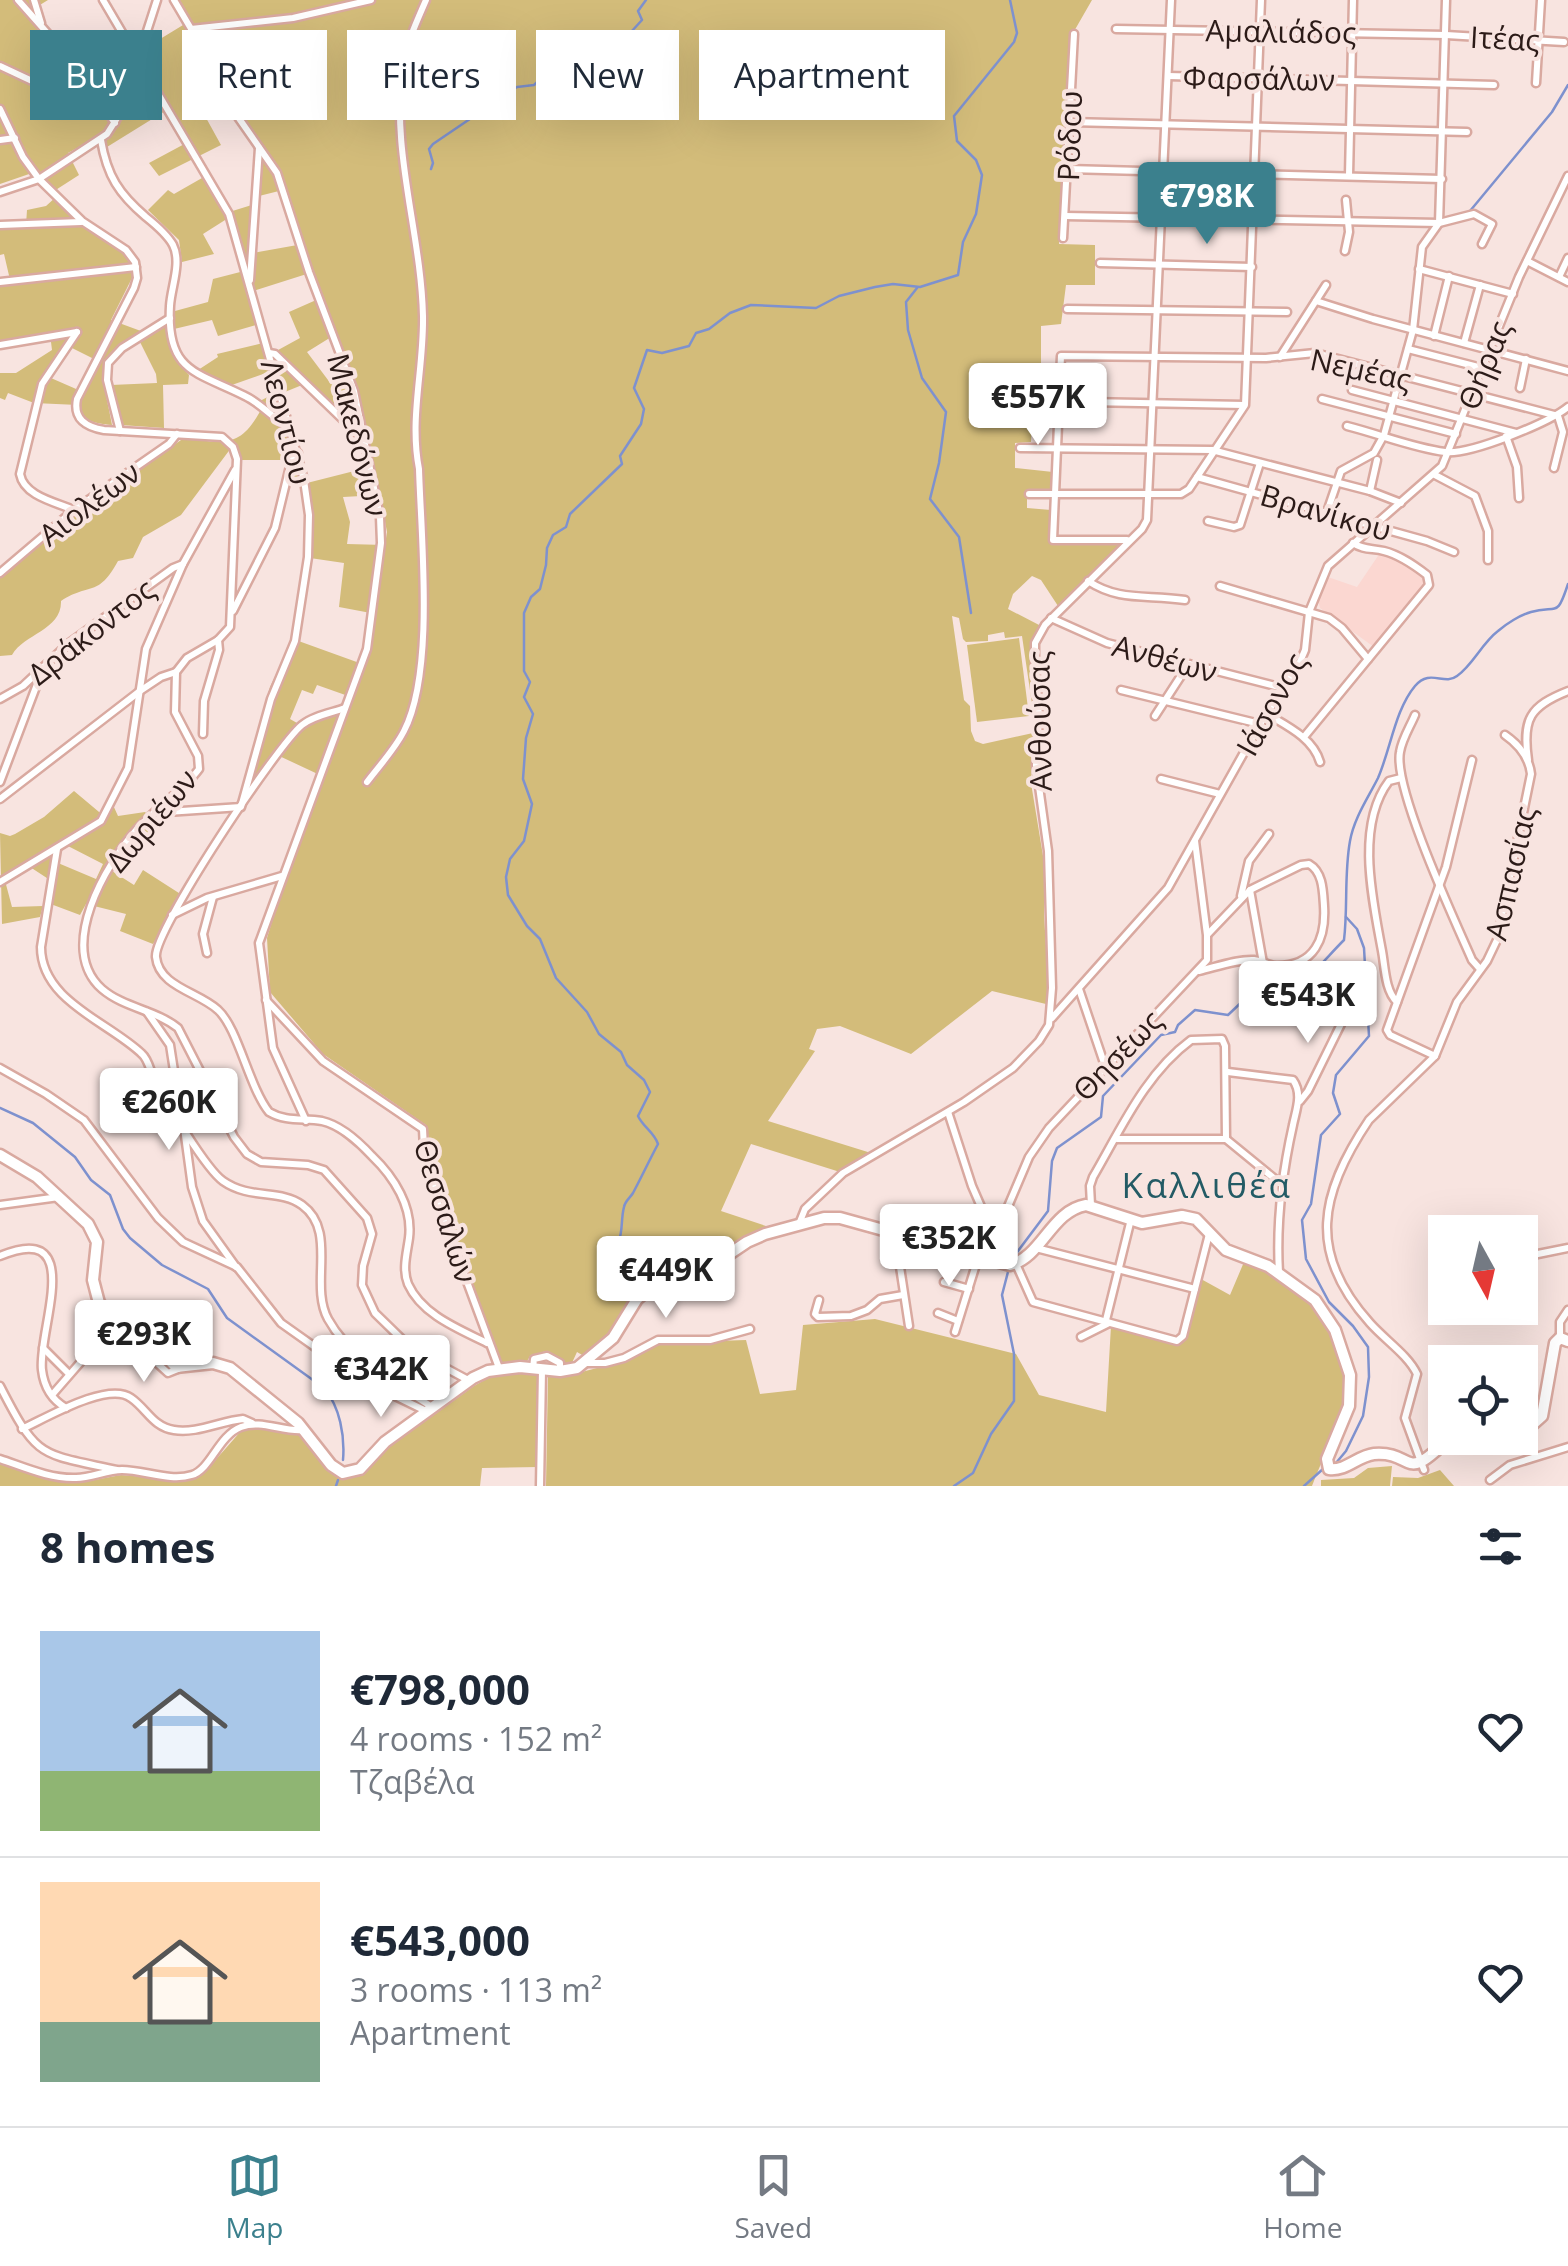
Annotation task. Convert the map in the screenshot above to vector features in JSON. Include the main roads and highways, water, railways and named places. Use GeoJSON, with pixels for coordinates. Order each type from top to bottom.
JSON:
{"type":"FeatureCollection","features":[{"type":"Feature","properties":{"kind":"main road"},"geometry":{"type":"LineString","coordinates":[[0,1155],[60,1197],[96,1236],[98,1249],[92,1280],[99,1303],[110,1314],[136,1326],[179,1368],[214,1363],[230,1368],[304,1430],[333,1467],[348,1474],[360,1469],[385,1442],[468,1380],[500,1370],[574,1370],[587,1363],[614,1338],[646,1290],[713,1266],[755,1238],[840,1218],[1011,1265],[1072,1210],[1091,1205],[1149,1223],[1188,1217],[1200,1221],[1226,1250],[1280,1272],[1307,1291],[1324,1310],[1349,1366],[1349,1406],[1328,1458],[1328,1468],[1337,1470],[1377,1454],[1412,1472],[1424,1470],[1436,1455]]}},
{"type":"Feature","properties":{"kind":"main road"},"geometry":{"type":"LineString","coordinates":[[1538,1421],[1544,1414],[1555,1343],[1564,1339]]}},
{"type":"Feature","properties":{"kind":"waterway"},"geometry":{"type":"LineString","coordinates":[[431,169],[429,149],[433,144],[517,87],[534,85],[544,76],[570,75],[610,55],[642,20],[638,11],[646,0]]}},
{"type":"Feature","properties":{"kind":"waterway"},"geometry":{"type":"LineString","coordinates":[[599,1269],[604,1256],[619,1240],[625,1205],[658,1144],[638,1116],[650,1092],[644,1080],[627,1065],[621,1052],[599,1034],[587,1012],[556,978],[540,939],[508,895],[510,859],[524,841],[532,804],[523,779],[526,738],[533,714],[524,697],[530,682],[524,671],[524,613],[531,597],[540,589],[553,535],[566,527],[570,514],[622,464],[620,456],[641,424],[644,409],[634,388],[647,350],[662,353],[689,346],[696,333],[751,305],[816,308],[839,296],[875,287],[920,287],[958,275],[963,242],[976,214],[982,175],[976,160],[957,141],[954,116],[1014,42],[1017,33],[1010,0]]}},
{"type":"Feature","properties":{"kind":"waterway"},"geometry":{"type":"LineString","coordinates":[[1470,211],[1552,112],[1568,85]]}},
{"type":"Feature","properties":{"kind":"waterway"},"geometry":{"type":"LineString","coordinates":[[917,288],[906,302],[908,330],[922,378],[946,412],[930,499],[959,537],[971,613]]}},
{"type":"Feature","properties":{"kind":"waterway"},"geometry":{"type":"LineString","coordinates":[[1012,1259],[1048,1211],[1052,1161],[1057,1148],[1101,1117],[1103,1096],[1161,1035],[1175,1032],[1195,1010],[1228,1015],[1248,996],[1265,996],[1292,988],[1344,940],[1352,833],[1378,778],[1408,696],[1426,678],[1457,676],[1492,636],[1513,620],[1559,606],[1568,584]]}},
{"type":"Feature","properties":{"kind":"waterway"},"geometry":{"type":"LineString","coordinates":[[1336,1463],[1363,1416],[1369,1377],[1368,1347],[1329,1302],[1306,1259],[1302,1220],[1311,1204],[1321,1135],[1340,1114],[1333,1093],[1336,1075],[1369,1036],[1364,948],[1357,929],[1346,917]]}},
{"type":"Feature","properties":{"kind":"waterway"},"geometry":{"type":"LineString","coordinates":[[0,1108],[33,1123],[75,1157],[91,1180],[110,1195],[130,1238],[162,1265],[208,1289],[227,1318],[324,1388],[340,1422],[343,1460]]}},
{"type":"Feature","properties":{"kind":"waterway"},"geometry":{"type":"LineString","coordinates":[[954,1486],[973,1473],[991,1434],[1014,1401],[1014,1354],[1002,1295],[1009,1268]]}},
{"type":"Feature","properties":{"kind":"waterway"},"geometry":{"type":"LineString","coordinates":[[1304,1486],[1323,1469]]}},
{"type":"Feature","properties":{"kind":"waterway"},"geometry":{"type":"LineString","coordinates":[[336,1486],[338,1480]]}},
{"type":"Feature","properties":{"kind":"district","name":"Καλλιθέα"},"geometry":{"type":"Point","coordinates":[1207,1184]}}]}
